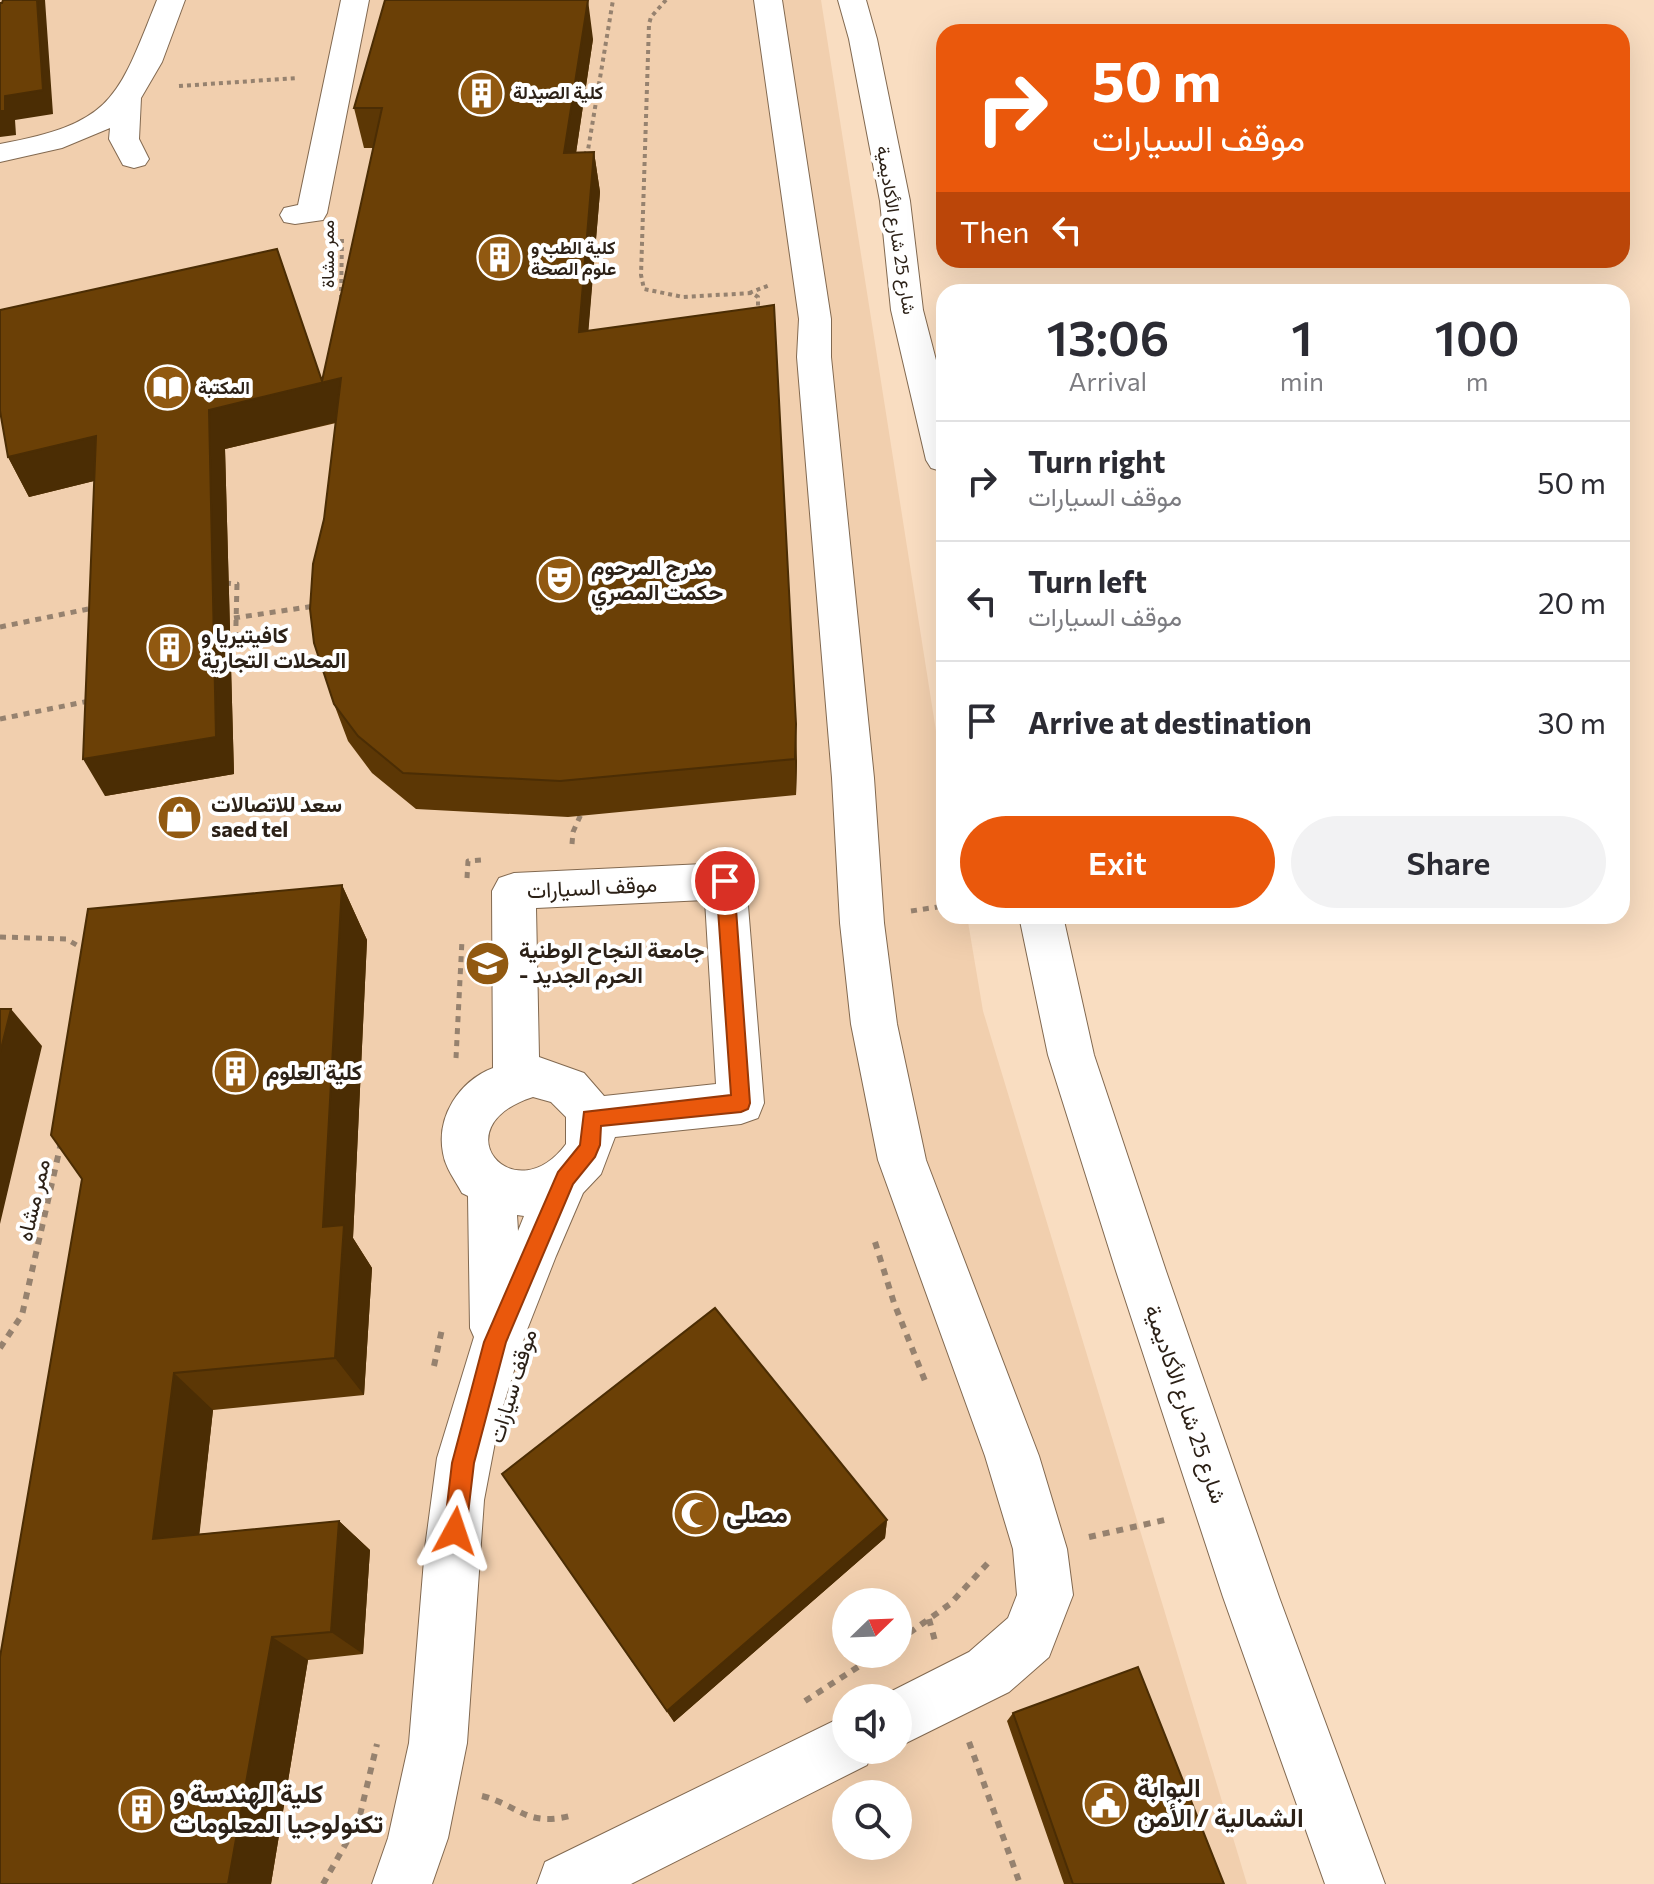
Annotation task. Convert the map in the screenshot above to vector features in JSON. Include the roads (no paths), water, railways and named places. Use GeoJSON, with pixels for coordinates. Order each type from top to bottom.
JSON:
{"type":"FeatureCollection","features":[{"type":"Feature","properties":{"kind":"street"},"geometry":{"type":"LineString","coordinates":[[0,153],[67,136],[111,113],[127,98],[140,76],[171,0]]}},
{"type":"Feature","properties":{"kind":"street"},"geometry":{"type":"LineString","coordinates":[[295,215],[312,213],[355,0]]}},
{"type":"Feature","properties":{"kind":"street"},"geometry":{"type":"LineString","coordinates":[[768,0],[815,319],[814,357],[853,778],[862,923],[874,1024],[902,1160],[1012,1456],[1040,1549],[1045,1595],[1029,1637],[989,1672],[912,1711]]}},
{"type":"Feature","properties":{"kind":"street","name":"شارع 25 شارع الأكاديمية"},"geometry":{"type":"LineString","coordinates":[[852,0],[863,39],[895,201],[907,310],[936,428]]}},
{"type":"Feature","properties":{"kind":"street"},"geometry":{"type":"LineString","coordinates":[[127,98],[124,139],[134,159]]}},
{"type":"Feature","properties":{"kind":"street","name":"موقف السيارات"},"geometry":{"type":"LineString","coordinates":[[516,1078],[514,891],[725,881],[741,1103],[591,1118]]}},
{"type":"Feature","properties":{"kind":"street","name":"شارع 25 شارع الأكاديمية"},"geometry":{"type":"LineString","coordinates":[[1043,924],[1071,1055],[1221,1508],[1355,1884]]}},
{"type":"Feature","properties":{"kind":"street"},"geometry":{"type":"LineString","coordinates":[[541,1077],[564,1084],[586,1104],[591,1118],[590,1145],[585,1157],[565,1178],[549,1188],[529,1193],[492,1187],[482,1182],[469,1165],[462,1145],[462,1133],[476,1103],[494,1088],[516,1078],[541,1077]]}},
{"type":"Feature","properties":{"kind":"street"},"geometry":{"type":"LineString","coordinates":[[402,1884],[452,1800],[441,1717],[457,1500],[470,1431],[495,1342],[565,1178]]}},
{"type":"Feature","properties":{"kind":"street"},"geometry":{"type":"LineString","coordinates":[[492,1187],[495,1342]]}},
{"type":"Feature","properties":{"kind":"street"},"geometry":{"type":"LineString","coordinates":[[567,1884],[832,1751]]}},
{"type":"Feature","properties":{"kind":"place","name":"كلية الصيدلة"},"geometry":{"type":"Point","coordinates":[482,93]}},
{"type":"Feature","properties":{"kind":"place","name":"كلية الطب و علوم الصحة"},"geometry":{"type":"Point","coordinates":[500,258]}},
{"type":"Feature","properties":{"kind":"place","name":"المكتبة"},"geometry":{"type":"Point","coordinates":[167,388]}},
{"type":"Feature","properties":{"kind":"place","name":"مدرج المرحوم حكمت المصري"},"geometry":{"type":"Point","coordinates":[560,580]}},
{"type":"Feature","properties":{"kind":"place","name":"كافيتيريا و المحلات التجارية"},"geometry":{"type":"Point","coordinates":[170,648]}},
{"type":"Feature","properties":{"kind":"place","name":"سعد للاتصالات saed tel"},"geometry":{"type":"Point","coordinates":[180,817]}},
{"type":"Feature","properties":{"kind":"place","name":"جامعة النجاح الوطنية - الحرم الجديد"},"geometry":{"type":"Point","coordinates":[488,963]}},
{"type":"Feature","properties":{"kind":"place","name":"كلية العلوم"},"geometry":{"type":"Point","coordinates":[235,1072]}},
{"type":"Feature","properties":{"kind":"place","name":"مصلى"},"geometry":{"type":"Point","coordinates":[695,1514]}},
{"type":"Feature","properties":{"kind":"place","name":"البوابة الشمالية / الأمن"},"geometry":{"type":"Point","coordinates":[1106,1803]}},
{"type":"Feature","properties":{"kind":"place","name":"كلية الهندسة و تكنولوجيا المعلومات"},"geometry":{"type":"Point","coordinates":[142,1809]}}]}
